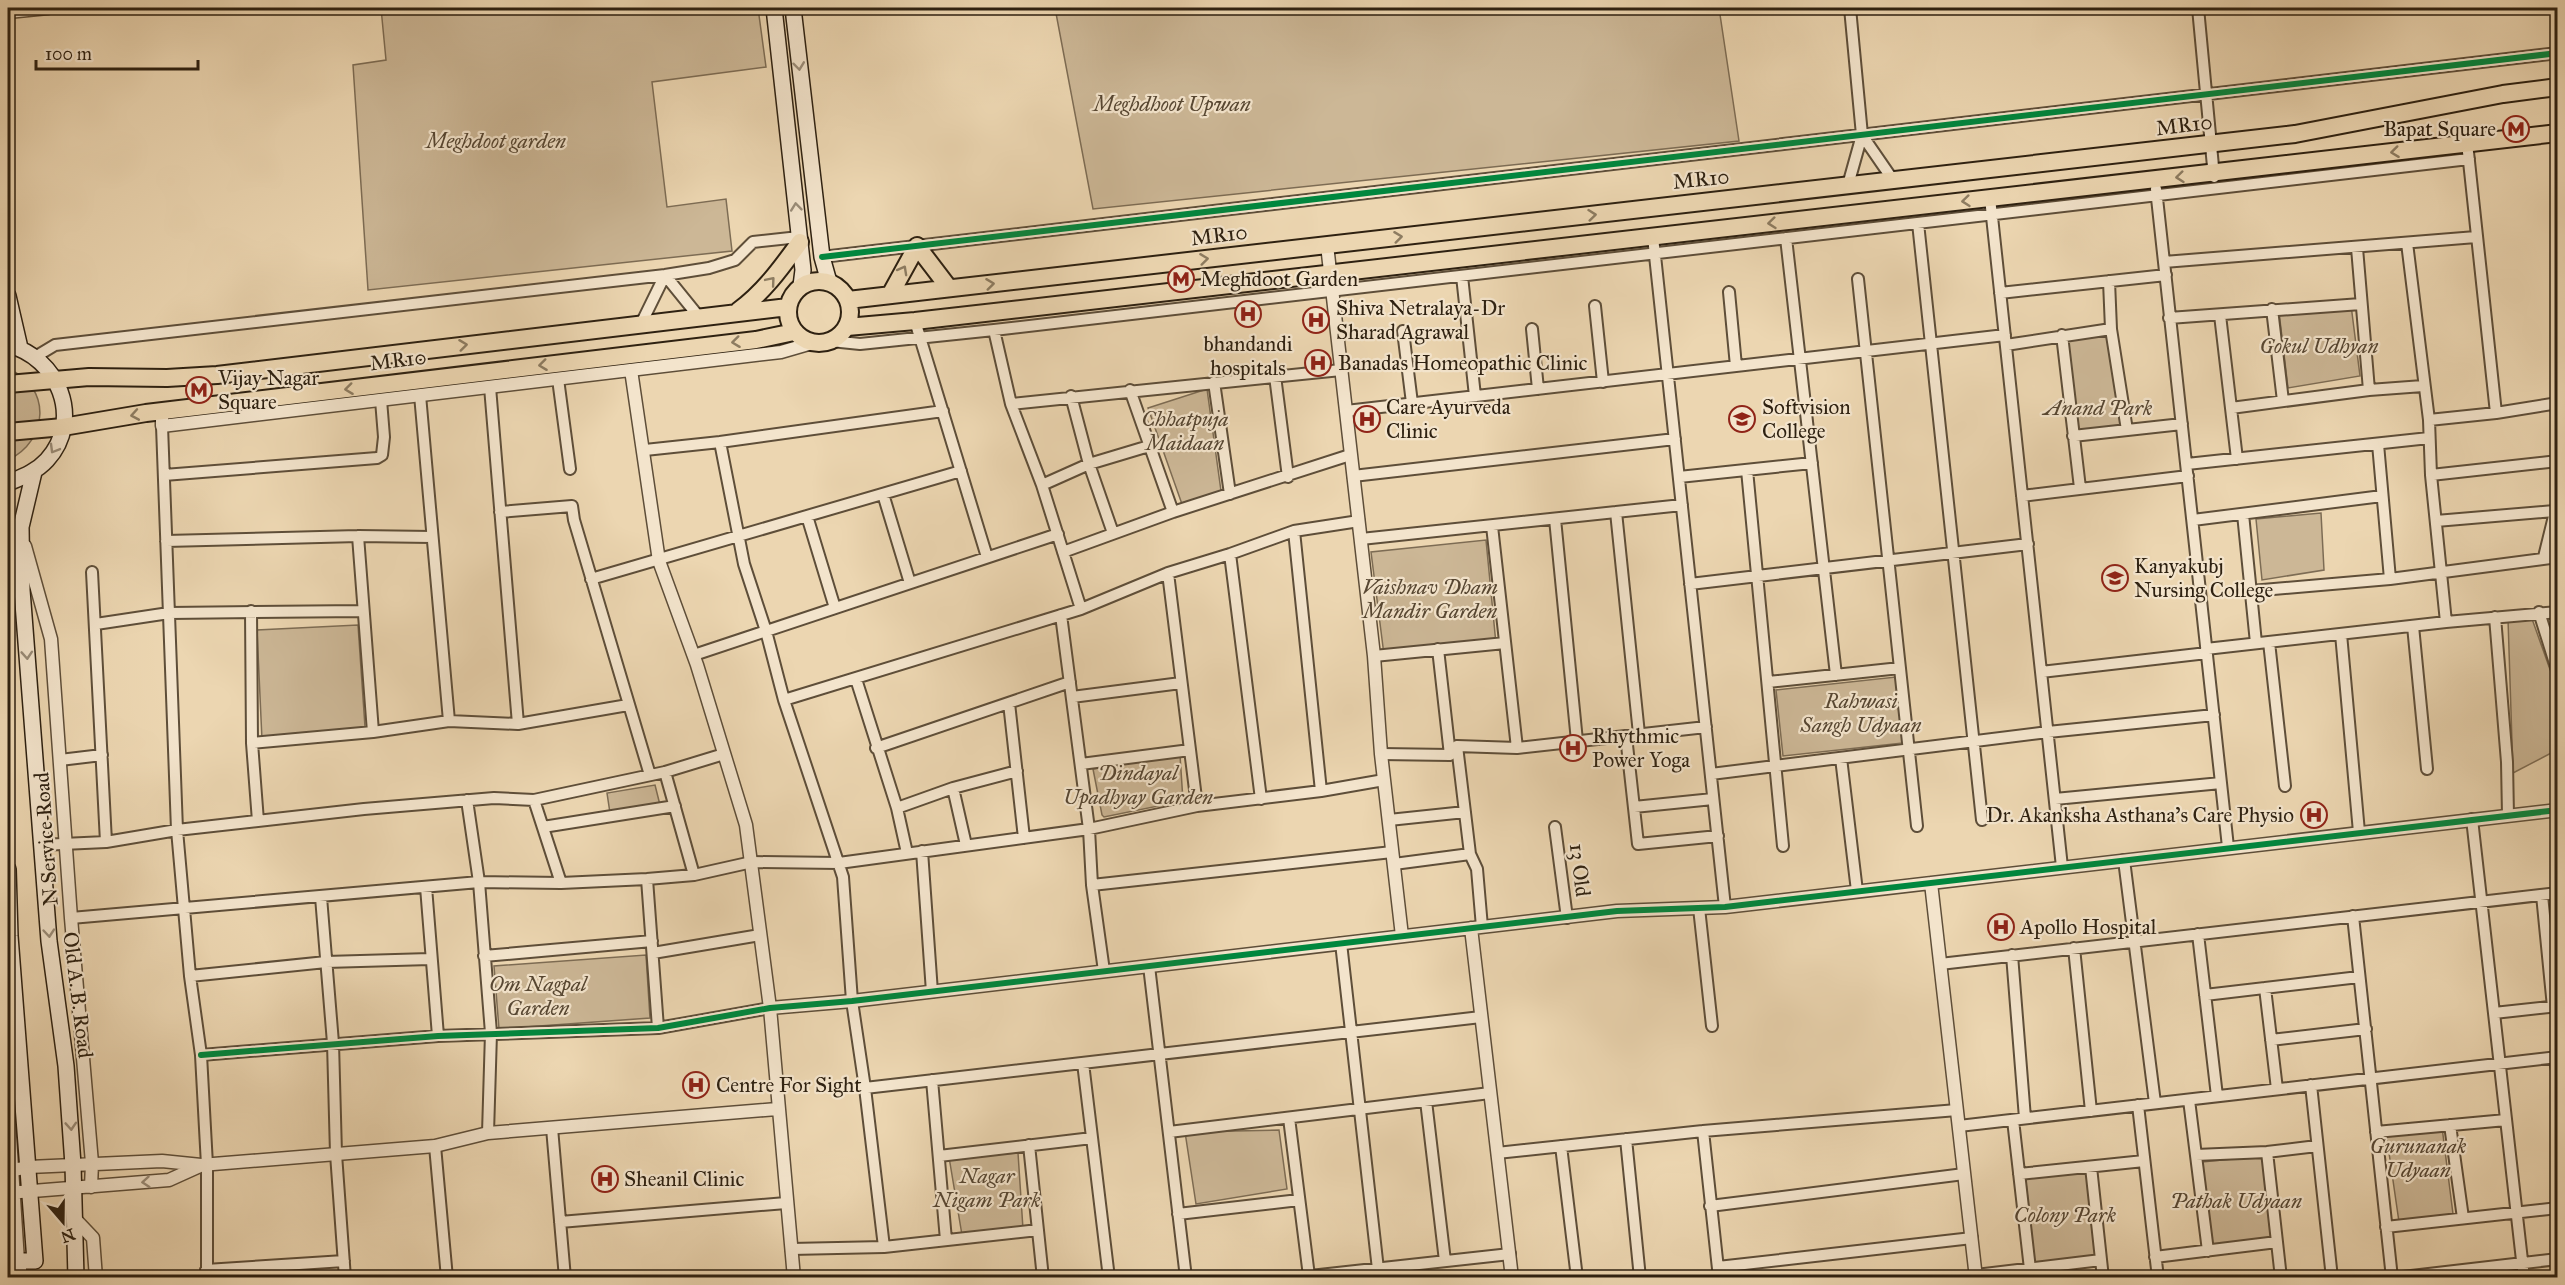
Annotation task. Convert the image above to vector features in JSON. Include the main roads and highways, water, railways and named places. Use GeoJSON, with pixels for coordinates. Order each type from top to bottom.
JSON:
{"type":"FeatureCollection","features":[{"type":"Feature","properties":{"kind":"main road"},"geometry":{"type":"LineString","coordinates":[[774,8],[803,270],[801,286],[790,299],[787,315],[794,332],[812,343],[831,341],[840,336],[850,318],[848,300],[837,286],[829,282],[819,281],[801,286]]}},
{"type":"Feature","properties":{"kind":"main road"},"geometry":{"type":"LineString","coordinates":[[793,8],[822,257],[829,282]]}},
{"type":"Feature","properties":{"kind":"main road","name":"MR10"},"geometry":{"type":"LineString","coordinates":[[848,300],[2295,134],[2503,94],[2558,87]]}},
{"type":"Feature","properties":{"kind":"main road"},"geometry":{"type":"LineString","coordinates":[[847,327],[1330,274],[1654,245],[2468,151],[2558,134]]}},
{"type":"Feature","properties":{"kind":"main road"},"geometry":{"type":"LineString","coordinates":[[735,314],[756,298],[775,277],[800,239]]}},
{"type":"Feature","properties":{"kind":"main road"},"geometry":{"type":"LineString","coordinates":[[890,295],[917,246],[949,288]]}},
{"type":"Feature","properties":{"kind":"main road"},"geometry":{"type":"LineString","coordinates":[[8,296],[14,347],[35,357],[56,380],[64,407],[63,427],[58,444],[48,460],[34,472],[8,483]]}},
{"type":"Feature","properties":{"kind":"main road","name":"MR10"},"geometry":{"type":"LineString","coordinates":[[8,384],[89,377],[167,378],[217,375],[788,306]]}},
{"type":"Feature","properties":{"kind":"main road","name":"MR10"},"geometry":{"type":"LineString","coordinates":[[8,432],[162,418],[756,340],[794,332]]}},
{"type":"Feature","properties":{"kind":"main road","name":"Old A. B. Road"},"geometry":{"type":"LineString","coordinates":[[34,472],[21,527],[22,590],[49,941],[66,1066],[73,1165],[76,1278]]}},
{"type":"Feature","properties":{"kind":"main road"},"geometry":{"type":"LineString","coordinates":[[8,869],[9,936],[35,1261],[18,1261],[19,1278]]}},
{"type":"Feature","properties":{"kind":"place","name":"Bapat Square"},"geometry":{"type":"Point","coordinates":[2516,129]}},
{"type":"Feature","properties":{"kind":"place","name":"Meghdoot Garden"},"geometry":{"type":"Point","coordinates":[1181,279]}},
{"type":"Feature","properties":{"kind":"place","name":"bhandandi hospitals"},"geometry":{"type":"Point","coordinates":[1248,314]}},
{"type":"Feature","properties":{"kind":"place","name":"Shiva Netralaya-Dr Sharad Agrawal"},"geometry":{"type":"Point","coordinates":[1316,320]}},
{"type":"Feature","properties":{"kind":"place","name":"Banadas Homeopathic Clinic"},"geometry":{"type":"Point","coordinates":[1318,363]}},
{"type":"Feature","properties":{"kind":"place","name":"Vijay Nagar Square"},"geometry":{"type":"Point","coordinates":[199,390]}},
{"type":"Feature","properties":{"kind":"place","name":"Care Ayurveda Clinic"},"geometry":{"type":"Point","coordinates":[1367,419]}},
{"type":"Feature","properties":{"kind":"place","name":"Softvision College"},"geometry":{"type":"Point","coordinates":[1742,419]}},
{"type":"Feature","properties":{"kind":"place","name":"Kanyakubj Nursing College"},"geometry":{"type":"Point","coordinates":[2115,578]}},
{"type":"Feature","properties":{"kind":"place","name":"Rhythmic Power Yoga"},"geometry":{"type":"Point","coordinates":[1573,748]}},
{"type":"Feature","properties":{"kind":"place","name":"Dr. Akanksha Asthana's Care Physio"},"geometry":{"type":"Point","coordinates":[2314,815]}},
{"type":"Feature","properties":{"kind":"place","name":"Apollo Hospital"},"geometry":{"type":"Point","coordinates":[2001,927]}},
{"type":"Feature","properties":{"kind":"place","name":"Centre For Sight"},"geometry":{"type":"Point","coordinates":[696,1085]}},
{"type":"Feature","properties":{"kind":"place","name":"Sheanil Clinic"},"geometry":{"type":"Point","coordinates":[605,1179]}},
{"type":"Feature","properties":{"kind":"park label","name":"Meghdhoot Upwan"},"geometry":{"type":"Point","coordinates":[1172,104]}},
{"type":"Feature","properties":{"kind":"park label","name":"Meghdoot garden"},"geometry":{"type":"Point","coordinates":[496,141]}},
{"type":"Feature","properties":{"kind":"park label","name":"Gokul Udhyan"},"geometry":{"type":"Point","coordinates":[2319,346]}},
{"type":"Feature","properties":{"kind":"park label","name":"Anand Park"},"geometry":{"type":"Point","coordinates":[2098,408]}},
{"type":"Feature","properties":{"kind":"park label","name":"Chhatpuja Maidaan"},"geometry":{"type":"Point","coordinates":[1185,431]}},
{"type":"Feature","properties":{"kind":"park label","name":"Vaishnav Dham Mandir Garden"},"geometry":{"type":"Point","coordinates":[1430,599]}},
{"type":"Feature","properties":{"kind":"park label","name":"Rahwasi Sangh Udyaan"},"geometry":{"type":"Point","coordinates":[1861,713]}},
{"type":"Feature","properties":{"kind":"park label","name":"Dindayal Upadhyay Garden"},"geometry":{"type":"Point","coordinates":[1138,785]}},
{"type":"Feature","properties":{"kind":"park label","name":"Om Nagpal Garden"},"geometry":{"type":"Point","coordinates":[538,996]}},
{"type":"Feature","properties":{"kind":"park label","name":"Gurunanak Udyaan"},"geometry":{"type":"Point","coordinates":[2418,1158]}},
{"type":"Feature","properties":{"kind":"park label","name":"Nagar Nigam Park"},"geometry":{"type":"Point","coordinates":[987,1188]}},
{"type":"Feature","properties":{"kind":"park label","name":"Pathak Udyaan"},"geometry":{"type":"Point","coordinates":[2236,1201]}},
{"type":"Feature","properties":{"kind":"park label","name":"Colony Park"},"geometry":{"type":"Point","coordinates":[2065,1215]}}]}
